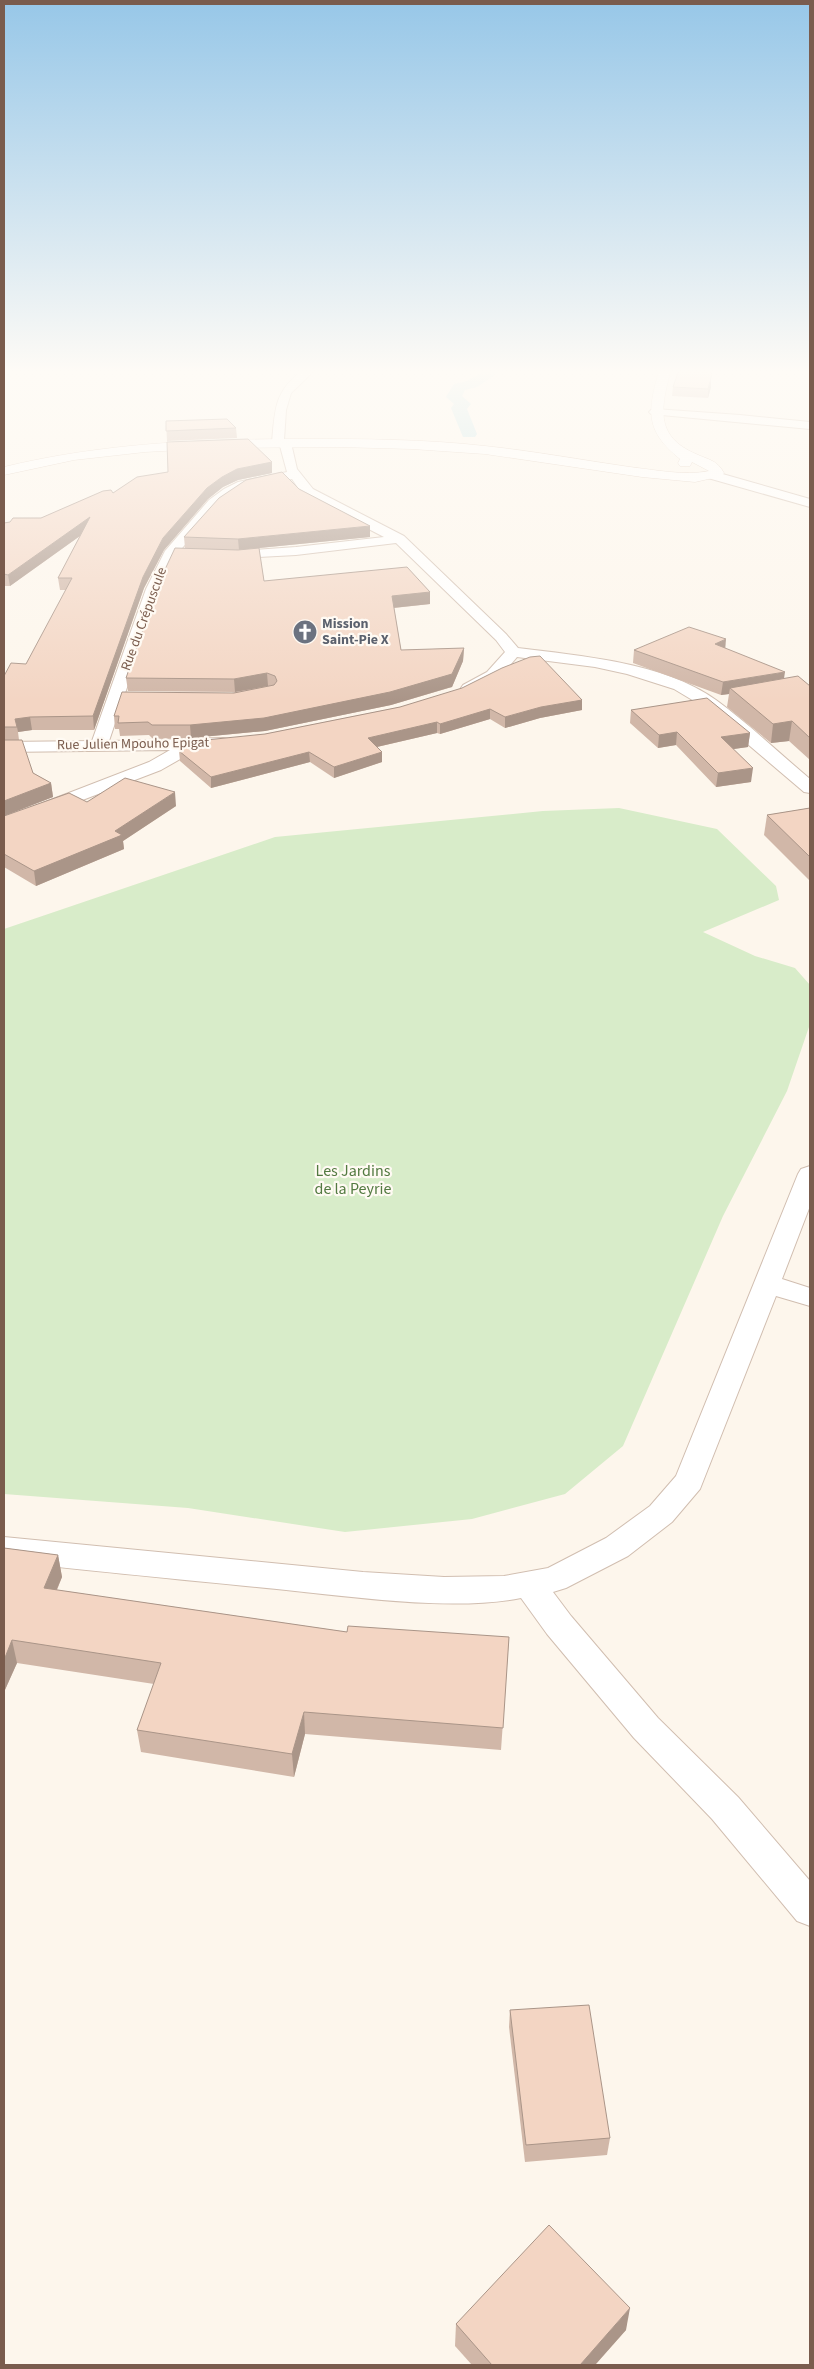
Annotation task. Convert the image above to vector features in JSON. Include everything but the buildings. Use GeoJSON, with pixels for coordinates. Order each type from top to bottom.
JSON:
{"type":"FeatureCollection","features":[{"type":"Feature","properties":{"kind":"street","name":"Rue du Crépuscule"},"geometry":{"type":"LineString","coordinates":[[99,745],[117,698],[153,589],[170,554],[214,503],[242,485],[265,481]]}},
{"type":"Feature","properties":{"kind":"street"},"geometry":{"type":"LineString","coordinates":[[299,481],[314,497],[380,527],[399,539],[501,637],[513,652],[571,658],[632,670],[680,686],[710,703],[810,788]]}},
{"type":"Feature","properties":{"kind":"street"},"geometry":{"type":"LineString","coordinates":[[731,481],[810,503]]}},
{"type":"Feature","properties":{"kind":"street"},"geometry":{"type":"LineString","coordinates":[[212,556],[296,551],[399,539]]}},
{"type":"Feature","properties":{"kind":"street"},"geometry":{"type":"LineString","coordinates":[[170,554],[186,555]]}},
{"type":"Feature","properties":{"kind":"street"},"geometry":{"type":"LineString","coordinates":[[455,693],[492,675],[513,652]]}},
{"type":"Feature","properties":{"kind":"street"},"geometry":{"type":"LineString","coordinates":[[117,698],[136,698]]}},
{"type":"Feature","properties":{"kind":"street"},"geometry":{"type":"LineString","coordinates":[[710,703],[729,700]]}},
{"type":"Feature","properties":{"kind":"street","name":"Rue Julien Mpouho Epigat"},"geometry":{"type":"LineString","coordinates":[[4,747],[191,745],[237,741]]}},
{"type":"Feature","properties":{"kind":"street"},"geometry":{"type":"LineString","coordinates":[[4,824],[155,766],[191,745]]}},
{"type":"Feature","properties":{"kind":"street"},"geometry":{"type":"LineString","coordinates":[[4,1549],[362,1585],[444,1590],[504,1590],[555,1578],[617,1547],[660,1514],[689,1481],[810,1174]]}},
{"type":"Feature","properties":{"kind":"street"},"geometry":{"type":"LineString","coordinates":[[768,1284],[810,1297]]}},
{"type":"Feature","properties":{"kind":"street"},"geometry":{"type":"LineString","coordinates":[[529,1584],[558,1625],[646,1728],[724,1808],[810,1909]]}},
{"type":"Feature","properties":{"kind":"green space","name":"Les Jardins de la Peyrie"},"geometry":{"type":"Polygon","coordinates":[[[619,808],[717,829],[776,886],[779,900],[703,932],[755,956],[795,968],[810,985],[810,1024],[787,1091],[723,1216],[623,1446],[565,1494],[472,1519],[345,1532],[188,1508],[4,1494],[4,929],[275,837],[543,811],[619,808]]]}},
{"type":"Feature","properties":{"kind":"place","name":"Mission Saint-Pie X"},"geometry":{"type":"Point","coordinates":[305,632]}}]}
